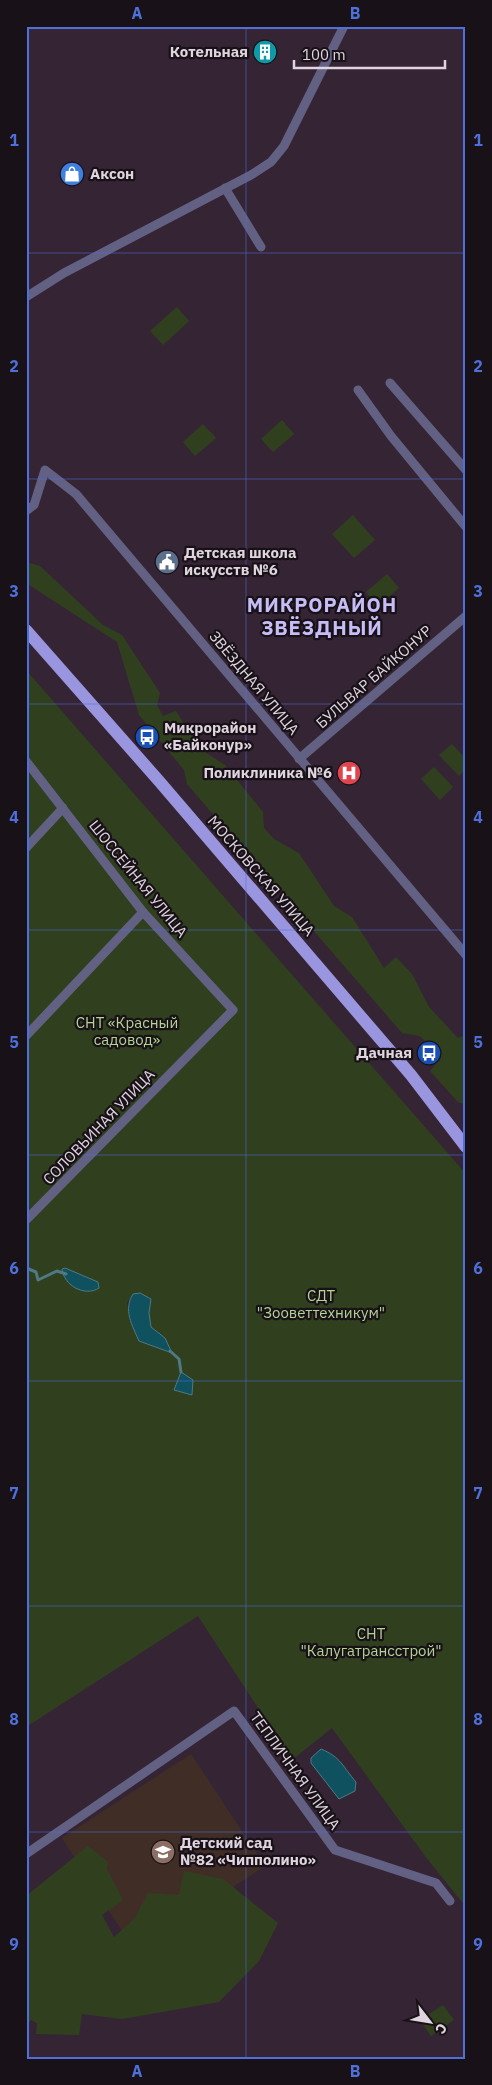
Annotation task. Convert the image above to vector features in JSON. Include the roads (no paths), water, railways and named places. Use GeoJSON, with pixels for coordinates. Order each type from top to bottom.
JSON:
{"type":"FeatureCollection","features":[{"type":"Feature","properties":{"kind":"main road","name":"МОСКОВСКАЯ УЛИЦА"},"geometry":{"type":"LineString","coordinates":[[26,630],[165,788],[411,1075],[466,1147]]}},
{"type":"Feature","properties":{"kind":"street"},"geometry":{"type":"LineString","coordinates":[[26,296],[64,273],[271,162],[284,146],[344,26]]}},
{"type":"Feature","properties":{"kind":"street"},"geometry":{"type":"LineString","coordinates":[[225,188],[261,247]]}},
{"type":"Feature","properties":{"kind":"street"},"geometry":{"type":"LineString","coordinates":[[390,383],[466,470]]}},
{"type":"Feature","properties":{"kind":"street"},"geometry":{"type":"LineString","coordinates":[[358,390],[391,436],[466,527]]}},
{"type":"Feature","properties":{"kind":"street","name":"ЗВЁЗДНАЯ УЛИЦА"},"geometry":{"type":"LineString","coordinates":[[26,511],[34,505],[45,470],[76,494],[465,954]]}},
{"type":"Feature","properties":{"kind":"street","name":"БУЛЬВАР БАЙКОНУР"},"geometry":{"type":"LineString","coordinates":[[300,759],[466,616]]}},
{"type":"Feature","properties":{"kind":"street","name":"ШОССЕЙНАЯ УЛИЦА"},"geometry":{"type":"LineString","coordinates":[[26,761],[143,912],[232,1010]]}},
{"type":"Feature","properties":{"kind":"street"},"geometry":{"type":"LineString","coordinates":[[26,848],[64,808]]}},
{"type":"Feature","properties":{"kind":"street"},"geometry":{"type":"LineString","coordinates":[[26,1036],[143,912]]}},
{"type":"Feature","properties":{"kind":"street","name":"СОЛОВЬИНАЯ УЛИЦА"},"geometry":{"type":"LineString","coordinates":[[26,1220],[232,1010]]}},
{"type":"Feature","properties":{"kind":"street","name":"ТЕПЛИЧНАЯ УЛИЦА"},"geometry":{"type":"LineString","coordinates":[[26,1854],[234,1711],[335,1850],[436,1883],[450,1901]]}},
{"type":"Feature","properties":{"kind":"water"},"geometry":{"type":"Polygon","coordinates":[[[65,1268],[98,1282],[99,1288],[88,1291],[76,1288],[71,1285],[64,1275],[62,1269],[65,1268]]]}},
{"type":"Feature","properties":{"kind":"water"},"geometry":{"type":"Polygon","coordinates":[[[140,1293],[151,1299],[149,1313],[151,1327],[165,1338],[172,1353],[139,1341],[130,1318],[129,1306],[133,1294],[140,1293]]]}},
{"type":"Feature","properties":{"kind":"water"},"geometry":{"type":"Polygon","coordinates":[[[181,1372],[193,1380],[192,1395],[174,1390],[181,1372]]]}},
{"type":"Feature","properties":{"kind":"water"},"geometry":{"type":"Polygon","coordinates":[[[321,1749],[333,1755],[341,1763],[356,1782],[355,1791],[339,1799],[311,1763],[311,1758],[321,1749]]]}},
{"type":"Feature","properties":{"kind":"waterway"},"geometry":{"type":"LineString","coordinates":[[26,1268],[36,1272],[38,1280],[57,1271],[66,1274]]}},
{"type":"Feature","properties":{"kind":"waterway"},"geometry":{"type":"LineString","coordinates":[[170,1351],[179,1359],[181,1372]]}},
{"type":"Feature","properties":{"kind":"place","name":"Котельная"},"geometry":{"type":"Point","coordinates":[265,52]}},
{"type":"Feature","properties":{"kind":"place","name":"Аксон"},"geometry":{"type":"Point","coordinates":[72,174]}},
{"type":"Feature","properties":{"kind":"place","name":"Детская школа искусств №6"},"geometry":{"type":"Point","coordinates":[167,562]}},
{"type":"Feature","properties":{"kind":"place","name":"Микрорайон «Байконур»"},"geometry":{"type":"Point","coordinates":[147,737]}},
{"type":"Feature","properties":{"kind":"place","name":"Поликлиника №6"},"geometry":{"type":"Point","coordinates":[349,773]}},
{"type":"Feature","properties":{"kind":"place","name":"Дачная"},"geometry":{"type":"Point","coordinates":[429,1053]}},
{"type":"Feature","properties":{"kind":"place","name":"Детский сад №82 «Чипполино»"},"geometry":{"type":"Point","coordinates":[163,1852]}},
{"type":"Feature","properties":{"kind":"district","name":"МИКРОРАЙОН ЗВЁЗДНЫЙ"},"geometry":{"type":"Point","coordinates":[322,616]}},
{"type":"Feature","properties":{"kind":"park label","name":"СНТ «Красный садовод»"},"geometry":{"type":"Point","coordinates":[127,1032]}},
{"type":"Feature","properties":{"kind":"park label","name":"СДТ \"Зооветтехникум\""},"geometry":{"type":"Point","coordinates":[321,1304]}},
{"type":"Feature","properties":{"kind":"park label","name":"СНТ \"Калугатрансстрой\""},"geometry":{"type":"Point","coordinates":[371,1642]}}]}
